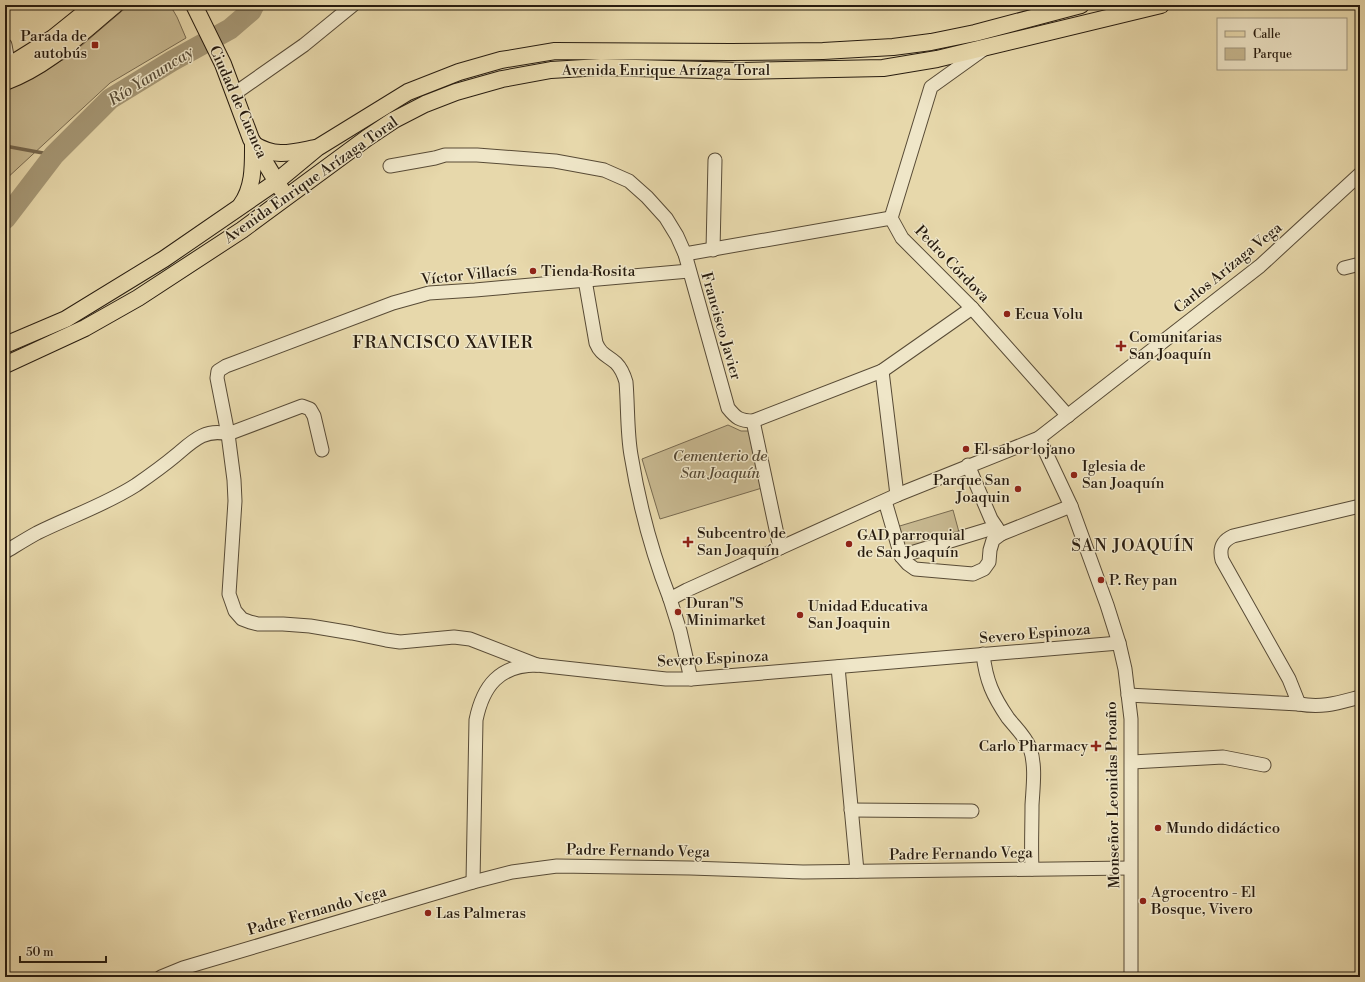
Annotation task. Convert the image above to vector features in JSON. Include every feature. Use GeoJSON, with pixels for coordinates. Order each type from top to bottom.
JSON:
{"type":"FeatureCollection","features":[{"type":"Feature","properties":{"kind":"main road"},"geometry":{"type":"LineString","coordinates":[[7,68],[53,38],[94,5]]}},
{"type":"Feature","properties":{"kind":"main road"},"geometry":{"type":"LineString","coordinates":[[5,82],[40,66],[64,49],[115,5]]}},
{"type":"Feature","properties":{"kind":"main road","name":"Avenida Enrique Arízaga Toral"},"geometry":{"type":"LineString","coordinates":[[5,345],[66,318],[164,259],[276,182],[317,148],[408,92],[459,72],[501,60],[555,51],[823,51],[893,47],[931,42],[975,33],[1081,5]]}},
{"type":"Feature","properties":{"kind":"main road","name":"Avenida Enrique Arízaga Toral"},"geometry":{"type":"LineString","coordinates":[[5,365],[85,328],[138,298],[242,230],[367,138],[394,120],[425,104],[456,92],[502,79],[551,70],[601,67],[741,71],[883,68],[937,59],[1161,5]]}},
{"type":"Feature","properties":{"kind":"main road","name":"Ciudad de Cuenca"},"geometry":{"type":"LineString","coordinates":[[194,6],[223,64],[253,144],[287,197]]}},
{"type":"Feature","properties":{"kind":"main road"},"geometry":{"type":"LineString","coordinates":[[239,208],[246,197],[252,181],[253,144],[269,152],[279,153],[292,153],[317,148]]}},
{"type":"Feature","properties":{"kind":"street"},"geometry":{"type":"LineString","coordinates":[[234,94],[304,45],[353,5]]}},
{"type":"Feature","properties":{"kind":"street"},"geometry":{"type":"LineString","coordinates":[[5,45],[7,68]]}},
{"type":"Feature","properties":{"kind":"street"},"geometry":{"type":"LineString","coordinates":[[685,254],[891,218],[931,87],[988,47]]}},
{"type":"Feature","properties":{"kind":"street","name":"Francisco Javier"},"geometry":{"type":"LineString","coordinates":[[390,166],[445,155],[477,155],[555,161],[604,170],[628,181],[647,197],[666,218],[677,236],[685,254],[728,408],[735,417],[743,421],[754,421]]}},
{"type":"Feature","properties":{"kind":"street"},"geometry":{"type":"LineString","coordinates":[[713,250],[715,160]]}},
{"type":"Feature","properties":{"kind":"street","name":"Carlos Arízaga Vega"},"geometry":{"type":"LineString","coordinates":[[670,599],[897,495],[1039,438],[1260,266],[1360,174]]}},
{"type":"Feature","properties":{"kind":"street","name":"Pedro Córdova"},"geometry":{"type":"LineString","coordinates":[[891,218],[902,238],[972,308],[1068,416]]}},
{"type":"Feature","properties":{"kind":"street"},"geometry":{"type":"LineString","coordinates":[[1344,268],[1360,264]]}},
{"type":"Feature","properties":{"kind":"street","name":"Víctor Villacís"},"geometry":{"type":"LineString","coordinates":[[228,434],[217,378],[218,371],[226,366],[393,303],[429,293],[689,271]]}},
{"type":"Feature","properties":{"kind":"street"},"geometry":{"type":"LineString","coordinates":[[585,280],[596,343],[599,350],[617,364],[626,382],[631,454],[642,510],[657,562],[680,631],[691,679]]}},
{"type":"Feature","properties":{"kind":"street"},"geometry":{"type":"LineString","coordinates":[[780,548],[754,421],[882,371],[972,308]]}},
{"type":"Feature","properties":{"kind":"street"},"geometry":{"type":"LineString","coordinates":[[882,371],[897,495]]}},
{"type":"Feature","properties":{"kind":"street"},"geometry":{"type":"LineString","coordinates":[[5,552],[35,534],[108,500],[135,485],[197,438],[208,433],[218,431],[228,434],[302,406],[310,409],[314,416],[322,450]]}},
{"type":"Feature","properties":{"kind":"street"},"geometry":{"type":"LineString","coordinates":[[228,434],[234,474],[235,501],[229,594],[235,611],[242,619],[258,624],[310,626],[400,642],[454,637],[470,639],[537,665]]}},
{"type":"Feature","properties":{"kind":"street","name":"Monseñor Leonidas Proaño"},"geometry":{"type":"LineString","coordinates":[[1039,438],[1071,506],[1107,604],[1119,643],[1128,695],[1131,719],[1132,762],[1130,868],[1131,977]]}},
{"type":"Feature","properties":{"kind":"street"},"geometry":{"type":"LineString","coordinates":[[968,466],[991,519],[998,530]]}},
{"type":"Feature","properties":{"kind":"street"},"geometry":{"type":"LineString","coordinates":[[885,501],[902,556],[908,564],[915,569],[973,574],[984,569],[989,562],[990,550],[998,530]]}},
{"type":"Feature","properties":{"kind":"street"},"geometry":{"type":"LineString","coordinates":[[902,556],[998,530],[1071,506]]}},
{"type":"Feature","properties":{"kind":"street"},"geometry":{"type":"LineString","coordinates":[[1299,704],[1289,679],[1222,560],[1220,552],[1221,545],[1233,536],[1360,506]]}},
{"type":"Feature","properties":{"kind":"street","name":"Severo Espinoza"},"geometry":{"type":"LineString","coordinates":[[473,882],[476,720],[480,704],[488,687],[504,672],[526,665],[537,665],[666,679],[691,679],[1119,643]]}},
{"type":"Feature","properties":{"kind":"street"},"geometry":{"type":"LineString","coordinates":[[983,654],[985,671],[990,687],[1009,719],[1023,735],[1030,748],[1033,767],[1031,841],[1032,869]]}},
{"type":"Feature","properties":{"kind":"street"},"geometry":{"type":"LineString","coordinates":[[838,667],[857,871]]}},
{"type":"Feature","properties":{"kind":"street"},"geometry":{"type":"LineString","coordinates":[[1128,695],[1314,706],[1328,705],[1360,697]]}},
{"type":"Feature","properties":{"kind":"street"},"geometry":{"type":"LineString","coordinates":[[1132,762],[1223,757],[1264,765]]}},
{"type":"Feature","properties":{"kind":"street"},"geometry":{"type":"LineString","coordinates":[[852,810],[972,811]]}},
{"type":"Feature","properties":{"kind":"street","name":"Padre Fernando Vega"},"geometry":{"type":"LineString","coordinates":[[160,977],[183,968],[473,882],[512,872],[557,866],[690,868],[803,872],[1130,868]]}},
{"type":"Feature","properties":{"kind":"green space"},"geometry":{"type":"Polygon","coordinates":[[[129,5],[170,5],[186,38],[110,83],[5,180],[5,86],[67,58],[129,5]]]}},
{"type":"Feature","properties":{"kind":"green space","name":"Cementerio de San Joaquín"},"geometry":{"type":"Polygon","coordinates":[[[728,425],[741,431],[752,431],[762,488],[660,519],[642,459],[728,425]]]}},
{"type":"Feature","properties":{"kind":"green space"},"geometry":{"type":"Polygon","coordinates":[[[953,510],[960,536],[903,555],[893,528],[953,510]]]}},
{"type":"Feature","properties":{"kind":"waterway","name":"Río Yanuncay"},"geometry":{"type":"LineString","coordinates":[[5,219],[54,155],[110,99],[172,61],[230,29],[251,11],[254,5]]}},
{"type":"Feature","properties":{"kind":"waterway","name":"Río Yanuncay"},"geometry":{"type":"LineString","coordinates":[[5,146],[54,155]]}},
{"type":"Feature","properties":{"kind":"place","name":"Parada de autobús"},"geometry":{"type":"Point","coordinates":[95,45]}},
{"type":"Feature","properties":{"kind":"place","name":"Tienda Rosita"},"geometry":{"type":"Point","coordinates":[533,271]}},
{"type":"Feature","properties":{"kind":"place","name":"Ecua Volu"},"geometry":{"type":"Point","coordinates":[1007,314]}},
{"type":"Feature","properties":{"kind":"place","name":"Comunitarias San Joaquín"},"geometry":{"type":"Point","coordinates":[1121,346]}},
{"type":"Feature","properties":{"kind":"place","name":"El sabor lojano"},"geometry":{"type":"Point","coordinates":[966,449]}},
{"type":"Feature","properties":{"kind":"place","name":"Iglesia de San Joaquín"},"geometry":{"type":"Point","coordinates":[1074,475]}},
{"type":"Feature","properties":{"kind":"place","name":"Parque San Joaquin"},"geometry":{"type":"Point","coordinates":[1018,489]}},
{"type":"Feature","properties":{"kind":"place","name":"Subcentro de San Joaquín"},"geometry":{"type":"Point","coordinates":[688,542]}},
{"type":"Feature","properties":{"kind":"place","name":"GAD parroquial de San Joaquín"},"geometry":{"type":"Point","coordinates":[849,544]}},
{"type":"Feature","properties":{"kind":"place","name":"P. Rey pan"},"geometry":{"type":"Point","coordinates":[1101,580]}},
{"type":"Feature","properties":{"kind":"place","name":"Duran\"S Minimarket"},"geometry":{"type":"Point","coordinates":[678,612]}},
{"type":"Feature","properties":{"kind":"place","name":"Unidad Educativa San Joaquin"},"geometry":{"type":"Point","coordinates":[800,615]}},
{"type":"Feature","properties":{"kind":"place","name":"Carlo Pharmacy"},"geometry":{"type":"Point","coordinates":[1096,746]}},
{"type":"Feature","properties":{"kind":"place","name":"Mundo didáctico"},"geometry":{"type":"Point","coordinates":[1158,828]}},
{"type":"Feature","properties":{"kind":"place","name":"Agrocentro - El Bosque, Vivero"},"geometry":{"type":"Point","coordinates":[1143,901]}},
{"type":"Feature","properties":{"kind":"place","name":"Las Palmeras"},"geometry":{"type":"Point","coordinates":[428,913]}},
{"type":"Feature","properties":{"kind":"district","name":"FRANCISCO XAVIER"},"geometry":{"type":"Point","coordinates":[443,343]}},
{"type":"Feature","properties":{"kind":"district","name":"SAN JOAQUÍN"},"geometry":{"type":"Point","coordinates":[1133,546]}}]}
